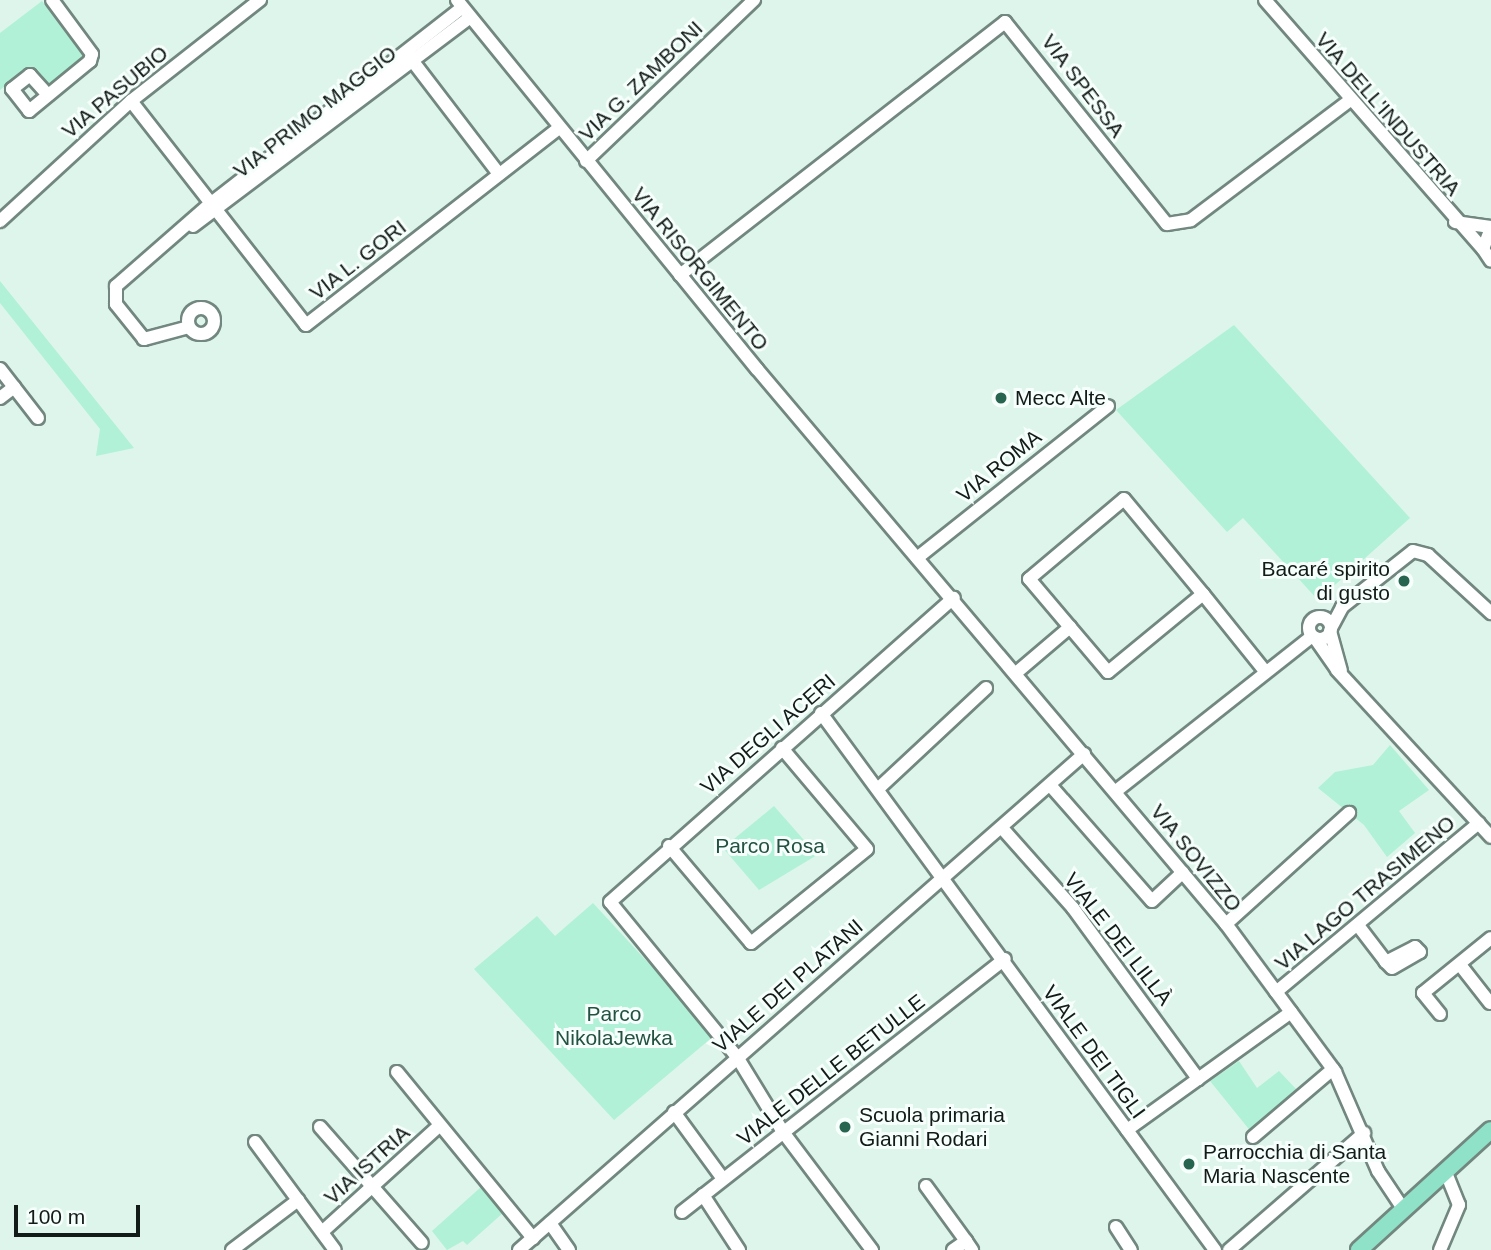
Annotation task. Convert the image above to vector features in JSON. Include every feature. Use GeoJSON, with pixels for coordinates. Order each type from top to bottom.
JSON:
{"type":"FeatureCollection","features":[{"type":"Feature","properties":{"kind":"main road"},"geometry":{"type":"LineString","coordinates":[[1359,1250],[1491,1130]]}},
{"type":"Feature","properties":{"kind":"street"},"geometry":{"type":"LineString","coordinates":[[48,95],[93,54],[52,0]]}},
{"type":"Feature","properties":{"kind":"street","name":"VIA PASUBIO"},"geometry":{"type":"LineString","coordinates":[[0,221],[131,102],[260,0]]}},
{"type":"Feature","properties":{"kind":"street","name":"VIA G. ZAMBONI"},"geometry":{"type":"LineString","coordinates":[[586,161],[754,0]]}},
{"type":"Feature","properties":{"kind":"street","name":"VIA DELL'INDUSTRIA"},"geometry":{"type":"LineString","coordinates":[[1265,0],[1491,261]]}},
{"type":"Feature","properties":{"kind":"street","name":"VIA RISORGIMENTO"},"geometry":{"type":"LineString","coordinates":[[463,8],[680,275],[917,558]]}},
{"type":"Feature","properties":{"kind":"street","name":"VIA PRIMO MAGGIO"},"geometry":{"type":"LineString","coordinates":[[189,327],[144,339],[114,296],[116,286],[409,57],[463,8]]}},
{"type":"Feature","properties":{"kind":"street","name":"VIA SPESSA"},"geometry":{"type":"LineString","coordinates":[[680,275],[1005,22],[1167,224],[1191,220],[1349,100]]}},
{"type":"Feature","properties":{"kind":"street"},"geometry":{"type":"LineString","coordinates":[[409,57],[499,174]]}},
{"type":"Feature","properties":{"kind":"street","name":"VIA L. GORI"},"geometry":{"type":"LineString","coordinates":[[131,102],[306,325],[559,128]]}},
{"type":"Feature","properties":{"kind":"street"},"geometry":{"type":"LineString","coordinates":[[1454,221],[1491,228],[1483,249]]}},
{"type":"Feature","properties":{"kind":"street"},"geometry":{"type":"LineString","coordinates":[[0,369],[38,418]]}},
{"type":"Feature","properties":{"kind":"street"},"geometry":{"type":"LineString","coordinates":[[0,398],[14,387]]}},
{"type":"Feature","properties":{"kind":"street","name":"VIA ROMA"},"geometry":{"type":"LineString","coordinates":[[917,558],[1108,407]]}},
{"type":"Feature","properties":{"kind":"street"},"geometry":{"type":"LineString","coordinates":[[1203,594],[1108,672],[1029,579],[1124,499],[1203,594],[1265,671]]}},
{"type":"Feature","properties":{"kind":"street"},"geometry":{"type":"LineString","coordinates":[[1312,634],[1321,617],[1342,607],[1400,557],[1420,552],[1491,613]]}},
{"type":"Feature","properties":{"kind":"street","name":"VIA SOVIZZO"},"geometry":{"type":"LineString","coordinates":[[917,558],[954,598],[1226,924],[1333,1069],[1386,1187],[1404,1210]]}},
{"type":"Feature","properties":{"kind":"street","name":"VIA DEGLI ACERI"},"geometry":{"type":"LineString","coordinates":[[737,1057],[610,902],[669,846],[954,598]]}},
{"type":"Feature","properties":{"kind":"street"},"geometry":{"type":"LineString","coordinates":[[1116,791],[1294,647],[1312,634],[1331,629],[1342,607]]}},
{"type":"Feature","properties":{"kind":"street"},"geometry":{"type":"LineString","coordinates":[[1321,617],[1331,629],[1343,674]]}},
{"type":"Feature","properties":{"kind":"street"},"geometry":{"type":"LineString","coordinates":[[1017,673],[1070,627]]}},
{"type":"Feature","properties":{"kind":"street"},"geometry":{"type":"LineString","coordinates":[[1312,634],[1343,674],[1491,837]]}},
{"type":"Feature","properties":{"kind":"street"},"geometry":{"type":"LineString","coordinates":[[880,787],[986,688]]}},
{"type":"Feature","properties":{"kind":"street","name":"VIALE DEI TIGLI"},"geometry":{"type":"LineString","coordinates":[[821,713],[880,787],[1215,1250]]}},
{"type":"Feature","properties":{"kind":"street"},"geometry":{"type":"LineString","coordinates":[[669,846],[751,943],[867,849],[782,748]]}},
{"type":"Feature","properties":{"kind":"street","name":"VIALE DEI PLATANI"},"geometry":{"type":"LineString","coordinates":[[519,1250],[1084,754]]}},
{"type":"Feature","properties":{"kind":"street"},"geometry":{"type":"LineString","coordinates":[[1051,785],[1152,901],[1183,872]]}},
{"type":"Feature","properties":{"kind":"street"},"geometry":{"type":"LineString","coordinates":[[1226,924],[1349,813]]}},
{"type":"Feature","properties":{"kind":"street","name":"VIA LAGO TRASIMENO"},"geometry":{"type":"LineString","coordinates":[[1276,992],[1360,928],[1479,823]]}},
{"type":"Feature","properties":{"kind":"street","name":"VIALE DEI LILLÀ"},"geometry":{"type":"LineString","coordinates":[[1002,828],[1073,908],[1198,1079]]}},
{"type":"Feature","properties":{"kind":"street"},"geometry":{"type":"LineString","coordinates":[[1360,928],[1386,962]]}},
{"type":"Feature","properties":{"kind":"street"},"geometry":{"type":"LineString","coordinates":[[1440,1014],[1423,993],[1461,966],[1491,938]]}},
{"type":"Feature","properties":{"kind":"street","name":"VIALE DELLE BETULLE"},"geometry":{"type":"LineString","coordinates":[[682,1212],[1005,960]]}},
{"type":"Feature","properties":{"kind":"street"},"geometry":{"type":"LineString","coordinates":[[1461,966],[1490,1003]]}},
{"type":"Feature","properties":{"kind":"street"},"geometry":{"type":"LineString","coordinates":[[1127,1129],[1291,1012]]}},
{"type":"Feature","properties":{"kind":"street"},"geometry":{"type":"LineString","coordinates":[[737,1057],[783,1132],[872,1250]]}},
{"type":"Feature","properties":{"kind":"street"},"geometry":{"type":"LineString","coordinates":[[1253,1137],[1333,1069]]}},
{"type":"Feature","properties":{"kind":"street"},"geometry":{"type":"LineString","coordinates":[[397,1072],[438,1127],[533,1238]]}},
{"type":"Feature","properties":{"kind":"street"},"geometry":{"type":"LineString","coordinates":[[674,1112],[723,1179]]}},
{"type":"Feature","properties":{"kind":"street"},"geometry":{"type":"LineString","coordinates":[[320,1127],[422,1243]]}},
{"type":"Feature","properties":{"kind":"street","name":"VIA ISTRIA"},"geometry":{"type":"LineString","coordinates":[[322,1232],[370,1185],[438,1127]]}},
{"type":"Feature","properties":{"kind":"street"},"geometry":{"type":"LineString","coordinates":[[1229,1250],[1364,1133]]}},
{"type":"Feature","properties":{"kind":"street"},"geometry":{"type":"LineString","coordinates":[[256,1142],[335,1250]]}},
{"type":"Feature","properties":{"kind":"street"},"geometry":{"type":"LineString","coordinates":[[1440,1250],[1459,1205],[1446,1172]]}},
{"type":"Feature","properties":{"kind":"street"},"geometry":{"type":"LineString","coordinates":[[926,1186],[969,1246],[953,1250]]}},
{"type":"Feature","properties":{"kind":"street"},"geometry":{"type":"LineString","coordinates":[[703,1195],[739,1250]]}},
{"type":"Feature","properties":{"kind":"street"},"geometry":{"type":"LineString","coordinates":[[232,1250],[298,1200]]}},
{"type":"Feature","properties":{"kind":"street"},"geometry":{"type":"LineString","coordinates":[[550,1223],[569,1250]]}},
{"type":"Feature","properties":{"kind":"street"},"geometry":{"type":"LineString","coordinates":[[1116,1227],[1131,1250]]}},
{"type":"Feature","properties":{"kind":"green space"},"geometry":{"type":"Polygon","coordinates":[[[42,1],[86,56],[49,88],[28,68],[0,90],[0,33],[42,1]]]}},
{"type":"Feature","properties":{"kind":"green space"},"geometry":{"type":"Polygon","coordinates":[[[0,281],[134,448],[96,456],[100,429],[0,303],[0,281]]]}},
{"type":"Feature","properties":{"kind":"green space"},"geometry":{"type":"Polygon","coordinates":[[[1234,325],[1410,518],[1318,600],[1243,518],[1227,532],[1116,410],[1234,325]]]}},
{"type":"Feature","properties":{"kind":"green space"},"geometry":{"type":"Polygon","coordinates":[[[1390,745],[1429,790],[1399,811],[1415,833],[1387,857],[1364,825],[1318,788],[1335,772],[1373,765],[1390,745]]]}},
{"type":"Feature","properties":{"kind":"green space","name":"Parco Rosa"},"geometry":{"type":"Polygon","coordinates":[[[774,806],[817,855],[759,890],[723,848],[774,806]]]}},
{"type":"Feature","properties":{"kind":"green space","name":"Parco NikolaJewka"},"geometry":{"type":"Polygon","coordinates":[[[593,903],[715,1035],[614,1120],[474,969],[537,916],[555,936],[593,903]]]}},
{"type":"Feature","properties":{"kind":"green space"},"geometry":{"type":"Polygon","coordinates":[[[1239,1061],[1257,1088],[1279,1071],[1298,1091],[1252,1133],[1210,1081],[1239,1061]]]}},
{"type":"Feature","properties":{"kind":"green space"},"geometry":{"type":"Polygon","coordinates":[[[481,1187],[503,1213],[467,1245],[463,1241],[447,1250],[432,1231],[481,1187]]]}},
{"type":"Feature","properties":{"kind":"place","name":"Mecc Alte"},"geometry":{"type":"Point","coordinates":[1001,398]}},
{"type":"Feature","properties":{"kind":"place","name":"Bacaré spirito di gusto"},"geometry":{"type":"Point","coordinates":[1404,581]}},
{"type":"Feature","properties":{"kind":"place","name":"Scuola primaria Gianni Rodari"},"geometry":{"type":"Point","coordinates":[845,1127]}},
{"type":"Feature","properties":{"kind":"place","name":"Parrocchia di Santa Maria Nascente"},"geometry":{"type":"Point","coordinates":[1189,1164]}}]}
